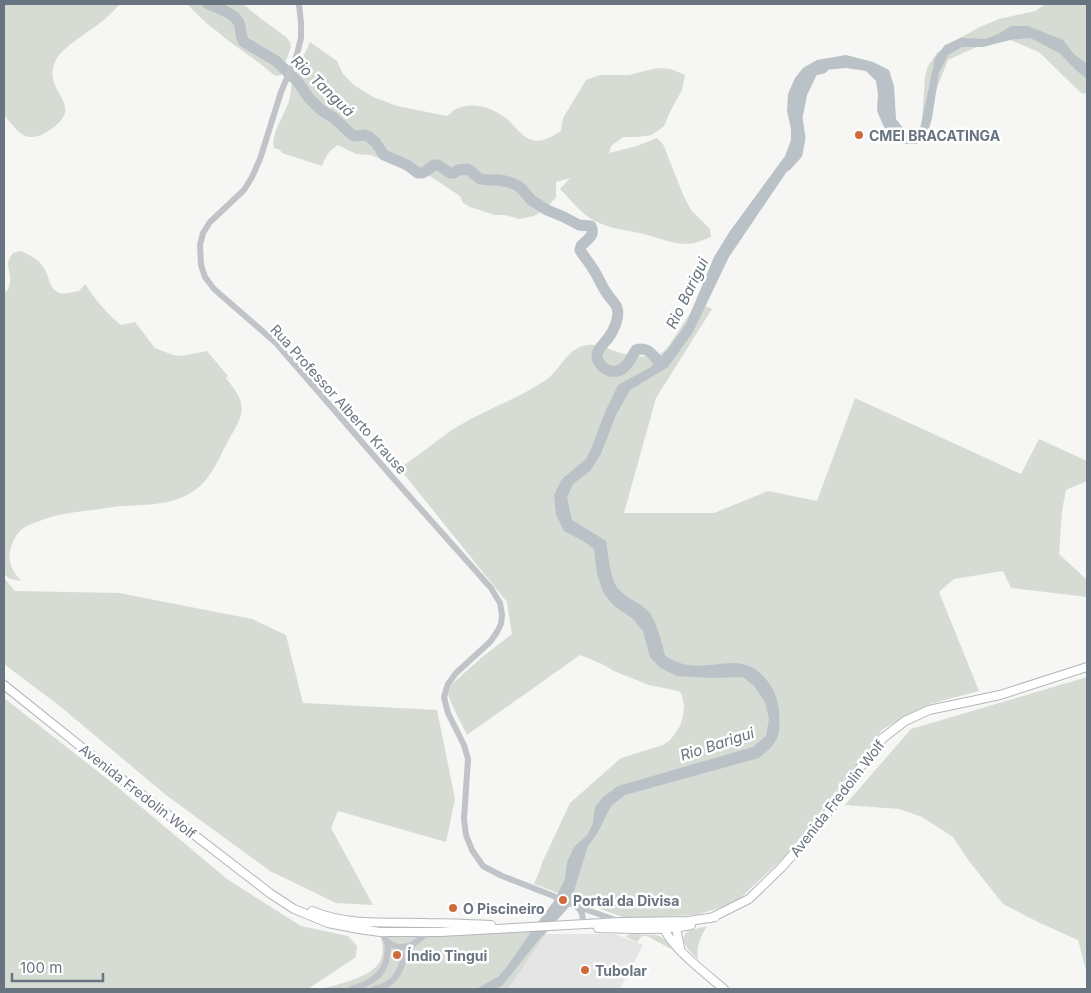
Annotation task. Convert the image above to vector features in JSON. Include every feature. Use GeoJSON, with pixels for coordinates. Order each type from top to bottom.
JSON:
{"type":"FeatureCollection","features":[{"type":"Feature","properties":{"kind":"main road","name":"Avenida Fredolin Wolf"},"geometry":{"type":"LineString","coordinates":[[583,925],[620,929],[696,924],[714,917],[749,899],[781,868],[819,825],[883,738],[905,721],[929,710],[1000,696],[1087,667]]}},
{"type":"Feature","properties":{"kind":"main road","name":"Avenida Fredolin Wolf"},"geometry":{"type":"LineString","coordinates":[[4,685],[125,782],[274,896],[316,913],[344,923],[380,932],[440,932],[622,922],[668,925]]}},
{"type":"Feature","properties":{"kind":"main road","name":"Avenida Fredolin Wolf"},"geometry":{"type":"LineString","coordinates":[[344,923],[427,922],[530,927]]}},
{"type":"Feature","properties":{"kind":"main road"},"geometry":{"type":"LineString","coordinates":[[427,922],[427,932]]}},
{"type":"Feature","properties":{"kind":"main road"},"geometry":{"type":"LineString","coordinates":[[380,932],[380,926],[384,923]]}},
{"type":"Feature","properties":{"kind":"main road"},"geometry":{"type":"LineString","coordinates":[[440,932],[443,930],[443,923]]}},
{"type":"Feature","properties":{"kind":"main road"},"geometry":{"type":"LineString","coordinates":[[668,925],[681,950]]}},
{"type":"Feature","properties":{"kind":"main road"},"geometry":{"type":"LineString","coordinates":[[668,925],[668,936],[687,958],[724,989]]}},
{"type":"Feature","properties":{"kind":"street","name":"Rua Professor Alberto Krause"},"geometry":{"type":"LineString","coordinates":[[299,4],[301,38],[297,54],[281,92],[260,159],[244,190],[210,222],[203,234],[200,245],[201,264],[205,277],[214,289],[276,343],[301,370],[394,479],[491,588],[500,603],[502,615],[501,624],[497,632],[490,642],[456,673],[448,684],[444,697],[448,713],[464,745],[468,759],[464,819],[466,835],[472,850],[483,866],[502,876],[575,906]]}},
{"type":"Feature","properties":{"kind":"street"},"geometry":{"type":"LineString","coordinates":[[575,906],[622,922]]}},
{"type":"Feature","properties":{"kind":"street"},"geometry":{"type":"LineString","coordinates":[[575,906],[582,914],[583,925]]}},
{"type":"Feature","properties":{"kind":"street"},"geometry":{"type":"LineString","coordinates":[[380,932],[392,946],[403,947],[412,945],[427,932]]}},
{"type":"Feature","properties":{"kind":"street"},"geometry":{"type":"LineString","coordinates":[[352,989],[363,986],[373,980],[382,970],[387,958],[387,941]]}},
{"type":"Feature","properties":{"kind":"street"},"geometry":{"type":"LineString","coordinates":[[374,989],[389,984],[397,977],[406,954],[412,945]]}},
{"type":"Feature","properties":{"kind":"shaded area"},"geometry":{"type":"Polygon","coordinates":[[[4,4],[120,4],[104,20],[58,56],[53,70],[53,78],[63,101],[65,113],[55,127],[37,136],[25,136],[20,133],[4,115],[4,4]]]}},
{"type":"Feature","properties":{"kind":"shaded area"},"geometry":{"type":"Polygon","coordinates":[[[187,4],[243,4],[290,42],[291,47],[281,75],[275,76],[204,21],[187,4]]]}},
{"type":"Feature","properties":{"kind":"shaded area"},"geometry":{"type":"Polygon","coordinates":[[[1046,4],[1087,4],[1087,94],[1081,93],[1039,52],[1010,40],[1030,38],[1059,53],[1071,65],[1039,31],[983,44],[948,60],[933,98],[928,131],[920,141],[914,142],[915,134],[920,129],[922,120],[925,76],[928,66],[937,53],[952,42],[982,26],[999,19],[1035,11],[1046,4]]]}},
{"type":"Feature","properties":{"kind":"shaded area"},"geometry":{"type":"Polygon","coordinates":[[[1011,26],[1028,26],[1063,40],[1074,54],[1087,64],[1087,79],[1059,53],[1030,38],[1010,40],[983,47],[962,47],[948,55],[939,73],[932,118],[927,136],[917,144],[906,144],[898,140],[884,127],[877,111],[878,94],[876,81],[866,71],[846,68],[824,70],[811,74],[801,90],[794,114],[799,143],[794,161],[729,257],[693,332],[668,367],[630,390],[616,415],[601,454],[590,471],[573,484],[567,498],[572,520],[606,541],[616,586],[649,612],[657,628],[665,655],[675,661],[693,666],[738,663],[754,668],[765,678],[775,694],[778,702],[779,733],[770,748],[759,758],[625,795],[611,806],[597,834],[588,846],[569,907],[537,942],[502,986],[494,989],[476,989],[498,977],[554,901],[565,879],[567,862],[574,847],[588,834],[593,823],[595,807],[603,797],[618,786],[753,747],[766,736],[769,719],[765,702],[754,686],[743,677],[677,676],[659,667],[650,657],[643,631],[633,619],[613,605],[603,592],[597,574],[594,549],[564,531],[556,515],[554,495],[562,479],[586,459],[618,385],[651,367],[668,349],[686,324],[714,257],[730,231],[785,156],[791,140],[791,129],[787,111],[788,94],[795,78],[803,68],[817,60],[846,55],[873,62],[889,70],[894,86],[896,119],[907,133],[919,134],[935,58],[945,45],[961,38],[985,39],[1011,26]]]}},
{"type":"Feature","properties":{"kind":"shaded area"},"geometry":{"type":"Polygon","coordinates":[[[310,42],[337,61],[343,74],[354,85],[373,97],[397,106],[447,116],[463,107],[484,107],[496,112],[525,136],[536,141],[561,131],[563,118],[586,80],[600,75],[629,75],[657,68],[671,69],[685,75],[682,90],[664,126],[652,135],[623,137],[611,146],[609,153],[637,146],[657,138],[663,144],[691,210],[710,229],[711,237],[692,244],[678,243],[597,222],[582,212],[560,189],[570,178],[556,182],[556,197],[547,208],[534,216],[519,219],[505,215],[495,215],[470,207],[463,203],[460,196],[427,174],[397,166],[371,155],[356,154],[338,145],[328,154],[322,166],[282,153],[274,148],[274,137],[289,101],[292,81],[310,42]]]}},
{"type":"Feature","properties":{"kind":"shaded area"},"geometry":{"type":"Polygon","coordinates":[[[21,251],[41,264],[52,287],[56,291],[64,293],[79,291],[85,284],[101,306],[116,321],[121,325],[135,322],[155,348],[181,356],[207,351],[228,376],[226,378],[238,395],[242,408],[239,421],[216,465],[200,486],[183,497],[161,503],[117,506],[60,515],[22,529],[14,540],[10,560],[16,575],[22,581],[10,579],[4,574],[4,292],[8,290],[10,282],[9,259],[13,253],[21,251]]]}},
{"type":"Feature","properties":{"kind":"shaded area"},"geometry":{"type":"Polygon","coordinates":[[[697,303],[712,309],[656,398],[624,513],[714,513],[768,491],[817,501],[855,398],[1021,474],[1039,439],[1087,461],[1087,481],[1066,490],[1062,511],[1059,554],[1087,580],[1087,597],[1011,588],[1003,571],[954,579],[939,592],[979,691],[930,704],[882,730],[790,852],[735,903],[696,915],[625,918],[534,884],[570,803],[621,758],[663,745],[670,740],[680,726],[683,716],[684,705],[681,693],[649,685],[580,655],[467,735],[448,694],[452,684],[512,634],[507,602],[399,468],[452,430],[523,394],[546,380],[578,348],[594,345],[625,354],[651,356],[659,354],[669,345],[697,303]]]}},
{"type":"Feature","properties":{"kind":"shaded area"},"geometry":{"type":"Polygon","coordinates":[[[4,578],[15,591],[119,593],[252,619],[286,635],[303,703],[437,710],[455,799],[446,842],[338,811],[331,828],[373,905],[336,903],[270,871],[166,795],[61,707],[4,664],[4,578]]]}},
{"type":"Feature","properties":{"kind":"shaded area"},"geometry":{"type":"Polygon","coordinates":[[[1087,677],[1087,974],[1078,940],[1003,904],[969,861],[953,837],[922,817],[899,809],[845,805],[911,729],[1087,677]]]}},
{"type":"Feature","properties":{"kind":"shaded area"},"geometry":{"type":"Polygon","coordinates":[[[4,698],[115,785],[227,879],[301,926],[348,936],[357,946],[356,957],[308,989],[4,989],[4,698]]]}},
{"type":"Feature","properties":{"kind":"shaded area"},"geometry":{"type":"Polygon","coordinates":[[[464,902],[482,902],[483,911],[464,910],[464,902]]]}},
{"type":"Feature","properties":{"kind":"shaded area"},"geometry":{"type":"Polygon","coordinates":[[[707,926],[699,942],[698,959],[686,947],[684,936],[689,931],[707,926]]]}},
{"type":"Feature","properties":{"kind":"shaded area"},"geometry":{"type":"Polygon","coordinates":[[[548,930],[508,989],[321,989],[356,979],[373,969],[379,963],[383,953],[380,932],[548,930]]]}},
{"type":"Feature","properties":{"kind":"shaded area"},"geometry":{"type":"Polygon","coordinates":[[[546,934],[615,934],[643,945],[620,989],[508,989],[546,934]]]}},
{"type":"Feature","properties":{"kind":"shaded area"},"geometry":{"type":"Polygon","coordinates":[[[631,934],[659,936],[665,940],[671,949],[647,936],[642,936],[637,942],[625,936],[631,934]]]}},
{"type":"Feature","properties":{"kind":"waterway","name":"Rio Tanguá"},"geometry":{"type":"LineString","coordinates":[[208,4],[236,18],[244,42],[276,61],[298,82],[308,97],[321,110],[334,118],[351,134],[355,136],[368,136],[376,143],[384,155],[407,165],[418,173],[438,165],[450,173],[468,169],[480,179],[509,182],[518,186],[531,200],[547,210],[579,225],[591,226],[590,238],[581,246],[580,250],[615,304],[618,312],[613,331],[598,350],[597,357],[605,369],[612,371],[622,369],[636,350],[640,349],[649,352],[659,362]]}},
{"type":"Feature","properties":{"kind":"waterway","name":"Rio Barigui"},"geometry":{"type":"LineString","coordinates":[[786,166],[797,154],[800,138],[797,117],[802,93],[813,70],[823,68]]}},
{"type":"Feature","properties":{"kind":"place","name":"CMEI BRACATINGA"},"geometry":{"type":"Point","coordinates":[859,135]}},
{"type":"Feature","properties":{"kind":"place","name":"Portal da Divisa"},"geometry":{"type":"Point","coordinates":[563,900]}},
{"type":"Feature","properties":{"kind":"place","name":"O Piscineiro"},"geometry":{"type":"Point","coordinates":[453,908]}},
{"type":"Feature","properties":{"kind":"place","name":"Índio Tingui"},"geometry":{"type":"Point","coordinates":[397,955]}},
{"type":"Feature","properties":{"kind":"place","name":"Tubolar"},"geometry":{"type":"Point","coordinates":[585,970]}}]}
